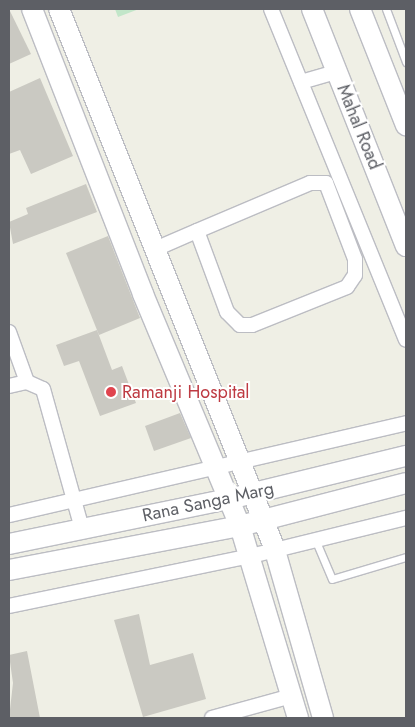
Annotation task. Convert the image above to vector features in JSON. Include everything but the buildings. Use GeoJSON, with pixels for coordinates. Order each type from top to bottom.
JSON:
{"type":"FeatureCollection","features":[{"type":"Feature","properties":{"kind":"main road"},"geometry":{"type":"LineString","coordinates":[[32,9],[143,294],[218,466],[251,556],[298,718]]}},
{"type":"Feature","properties":{"kind":"main road"},"geometry":{"type":"LineString","coordinates":[[59,9],[153,250],[274,547],[323,718]]}},
{"type":"Feature","properties":{"kind":"main road","name":"Mahal Road"},"geometry":{"type":"LineString","coordinates":[[312,9],[406,246]]}},
{"type":"Feature","properties":{"kind":"main road"},"geometry":{"type":"LineString","coordinates":[[360,9],[406,125]]}},
{"type":"Feature","properties":{"kind":"main road","name":"Rana Sanga Marg"},"geometry":{"type":"LineString","coordinates":[[9,544],[252,494],[406,456]]}},
{"type":"Feature","properties":{"kind":"main road","name":"Rana Sanga Marg"},"geometry":{"type":"LineString","coordinates":[[9,570],[240,526],[406,483]]}},
{"type":"Feature","properties":{"kind":"street"},"geometry":{"type":"LineString","coordinates":[[271,9],[342,178],[406,339]]}},
{"type":"Feature","properties":{"kind":"street"},"geometry":{"type":"LineString","coordinates":[[301,82],[337,72]]}},
{"type":"Feature","properties":{"kind":"street"},"geometry":{"type":"LineString","coordinates":[[153,250],[310,183],[342,178]]}},
{"type":"Feature","properties":{"kind":"street"},"geometry":{"type":"LineString","coordinates":[[197,231],[227,312],[240,324],[252,324],[347,287],[355,275],[354,259],[326,182]]}},
{"type":"Feature","properties":{"kind":"street"},"geometry":{"type":"LineString","coordinates":[[9,332],[27,382]]}},
{"type":"Feature","properties":{"kind":"street"},"geometry":{"type":"LineString","coordinates":[[9,386],[27,382],[43,389],[82,529]]}},
{"type":"Feature","properties":{"kind":"street"},"geometry":{"type":"LineString","coordinates":[[9,515],[406,423]]}},
{"type":"Feature","properties":{"kind":"street"},"geometry":{"type":"LineString","coordinates":[[9,606],[251,556],[274,547],[406,518]]}},
{"type":"Feature","properties":{"kind":"street"},"geometry":{"type":"LineString","coordinates":[[212,718],[292,696]]}},
{"type":"Feature","properties":{"kind":"lane"},"geometry":{"type":"LineString","coordinates":[[386,9],[406,62]]}},
{"type":"Feature","properties":{"kind":"lane"},"geometry":{"type":"LineString","coordinates":[[315,538],[332,579],[406,557]]}},
{"type":"Feature","properties":{"kind":"green space"},"geometry":{"type":"Polygon","coordinates":[[[115,9],[139,9],[118,17],[115,9]]]}},
{"type":"Feature","properties":{"kind":"place","name":"Ramanji Hospital"},"geometry":{"type":"Point","coordinates":[111,392]}}]}
